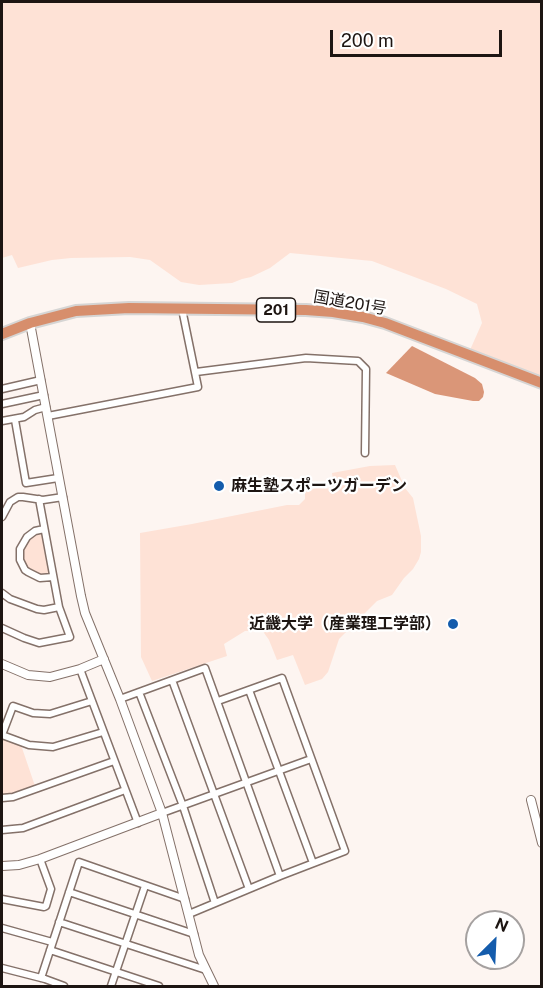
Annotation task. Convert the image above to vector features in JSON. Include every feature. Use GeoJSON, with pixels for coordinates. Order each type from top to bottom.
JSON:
{"type":"FeatureCollection","features":[{"type":"Feature","properties":{"kind":"highway","name":"国道201号"},"geometry":{"type":"LineString","coordinates":[[2,334],[30,323],[76,311],[129,308],[306,310],[363,317],[385,323],[542,383]]}},
{"type":"Feature","properties":{"kind":"street"},"geometry":{"type":"LineString","coordinates":[[48,416],[198,387],[182,309]]}},
{"type":"Feature","properties":{"kind":"street"},"geometry":{"type":"LineString","coordinates":[[30,323],[81,596],[162,813],[199,955],[214,987]]}},
{"type":"Feature","properties":{"kind":"street"},"geometry":{"type":"LineString","coordinates":[[195,372],[306,358],[358,362],[366,369],[365,453]]}},
{"type":"Feature","properties":{"kind":"street"},"geometry":{"type":"LineString","coordinates":[[2,389],[41,380]]}},
{"type":"Feature","properties":{"kind":"street"},"geometry":{"type":"LineString","coordinates":[[2,404],[44,395]]}},
{"type":"Feature","properties":{"kind":"street"},"geometry":{"type":"LineString","coordinates":[[2,422],[24,417],[34,410],[46,407]]}},
{"type":"Feature","properties":{"kind":"street"},"geometry":{"type":"LineString","coordinates":[[15,420],[26,483],[58,478]]}},
{"type":"Feature","properties":{"kind":"street"},"geometry":{"type":"LineString","coordinates":[[2,517],[13,499],[23,497],[48,500],[63,497]]}},
{"type":"Feature","properties":{"kind":"street"},"geometry":{"type":"LineString","coordinates":[[2,628],[39,643],[69,637],[59,607],[39,500]]}},
{"type":"Feature","properties":{"kind":"street"},"geometry":{"type":"LineString","coordinates":[[44,529],[35,531],[27,537],[20,549],[20,560],[28,573],[40,578],[53,578]]}},
{"type":"Feature","properties":{"kind":"street"},"geometry":{"type":"LineString","coordinates":[[2,593],[10,599],[37,609],[59,607]]}},
{"type":"Feature","properties":{"kind":"street"},"geometry":{"type":"LineString","coordinates":[[2,664],[42,678],[80,669],[104,659]]}},
{"type":"Feature","properties":{"kind":"street"},"geometry":{"type":"LineString","coordinates":[[120,699],[205,668],[280,876]]}},
{"type":"Feature","properties":{"kind":"street"},"geometry":{"type":"LineString","coordinates":[[80,669],[138,823]]}},
{"type":"Feature","properties":{"kind":"street"},"geometry":{"type":"LineString","coordinates":[[189,914],[345,851],[282,678],[218,701]]}},
{"type":"Feature","properties":{"kind":"street"},"geometry":{"type":"LineString","coordinates":[[172,680],[249,889]]}},
{"type":"Feature","properties":{"kind":"street"},"geometry":{"type":"LineString","coordinates":[[249,690],[313,863]]}},
{"type":"Feature","properties":{"kind":"street"},"geometry":{"type":"LineString","coordinates":[[139,692],[183,806],[215,903]]}},
{"type":"Feature","properties":{"kind":"street"},"geometry":{"type":"LineString","coordinates":[[92,701],[50,714],[33,713],[13,706],[2,735],[29,745],[53,747],[104,732]]}},
{"type":"Feature","properties":{"kind":"street"},"geometry":{"type":"LineString","coordinates":[[2,866],[19,865],[40,859],[311,759]]}},
{"type":"Feature","properties":{"kind":"street"},"geometry":{"type":"LineString","coordinates":[[2,798],[13,797],[114,761]]}},
{"type":"Feature","properties":{"kind":"street"},"geometry":{"type":"LineString","coordinates":[[2,830],[23,828],[125,790]]}},
{"type":"Feature","properties":{"kind":"street"},"geometry":{"type":"LineString","coordinates":[[531,800],[542,843]]}},
{"type":"Feature","properties":{"kind":"street"},"geometry":{"type":"LineString","coordinates":[[2,898],[46,906],[51,888],[40,859]]}},
{"type":"Feature","properties":{"kind":"street"},"geometry":{"type":"LineString","coordinates":[[43,981],[52,942],[79,862],[184,899]]}},
{"type":"Feature","properties":{"kind":"street"},"geometry":{"type":"LineString","coordinates":[[111,987],[145,886]]}},
{"type":"Feature","properties":{"kind":"street"},"geometry":{"type":"LineString","coordinates":[[69,892],[194,934]]}},
{"type":"Feature","properties":{"kind":"street"},"geometry":{"type":"LineString","coordinates":[[59,922],[206,970]]}},
{"type":"Feature","properties":{"kind":"street"},"geometry":{"type":"LineString","coordinates":[[2,928],[52,942]]}},
{"type":"Feature","properties":{"kind":"street"},"geometry":{"type":"LineString","coordinates":[[50,950],[159,987]]}},
{"type":"Feature","properties":{"kind":"street"},"geometry":{"type":"LineString","coordinates":[[2,968],[64,987]]}},
{"type":"Feature","properties":{"kind":"shaded area"},"geometry":{"type":"Polygon","coordinates":[[[2,2],[541,2],[541,377],[470,350],[482,323],[477,304],[446,289],[372,261],[290,253],[270,268],[251,277],[232,283],[199,285],[181,282],[150,260],[130,257],[71,258],[18,268],[12,255],[2,258],[2,2]]]}},
{"type":"Feature","properties":{"kind":"shaded area"},"geometry":{"type":"Polygon","coordinates":[[[412,346],[475,378],[482,384],[483,397],[479,401],[473,401],[435,394],[386,373],[412,346]]]}},
{"type":"Feature","properties":{"kind":"shaded area"},"geometry":{"type":"Polygon","coordinates":[[[395,465],[405,488],[413,498],[421,536],[419,559],[392,595],[377,601],[339,639],[328,672],[322,679],[305,685],[293,655],[277,660],[262,630],[245,631],[224,644],[227,656],[152,681],[141,657],[140,533],[287,505],[299,505],[305,499],[305,491],[316,488],[334,489],[332,473],[370,466],[395,465]]]}},
{"type":"Feature","properties":{"kind":"shaded area"},"geometry":{"type":"Polygon","coordinates":[[[40,532],[50,572],[48,575],[40,575],[28,569],[22,553],[32,535],[40,532]]]}},
{"type":"Feature","properties":{"kind":"shaded area"},"geometry":{"type":"Polygon","coordinates":[[[2,738],[21,745],[35,786],[13,794],[2,795],[2,738]]]}},
{"type":"Feature","properties":{"kind":"place","name":"麻生塾スポーツガーデン"},"geometry":{"type":"Point","coordinates":[219,486]}},
{"type":"Feature","properties":{"kind":"place","name":"近畿大学（産業理工学部）"},"geometry":{"type":"Point","coordinates":[453,624]}}]}
